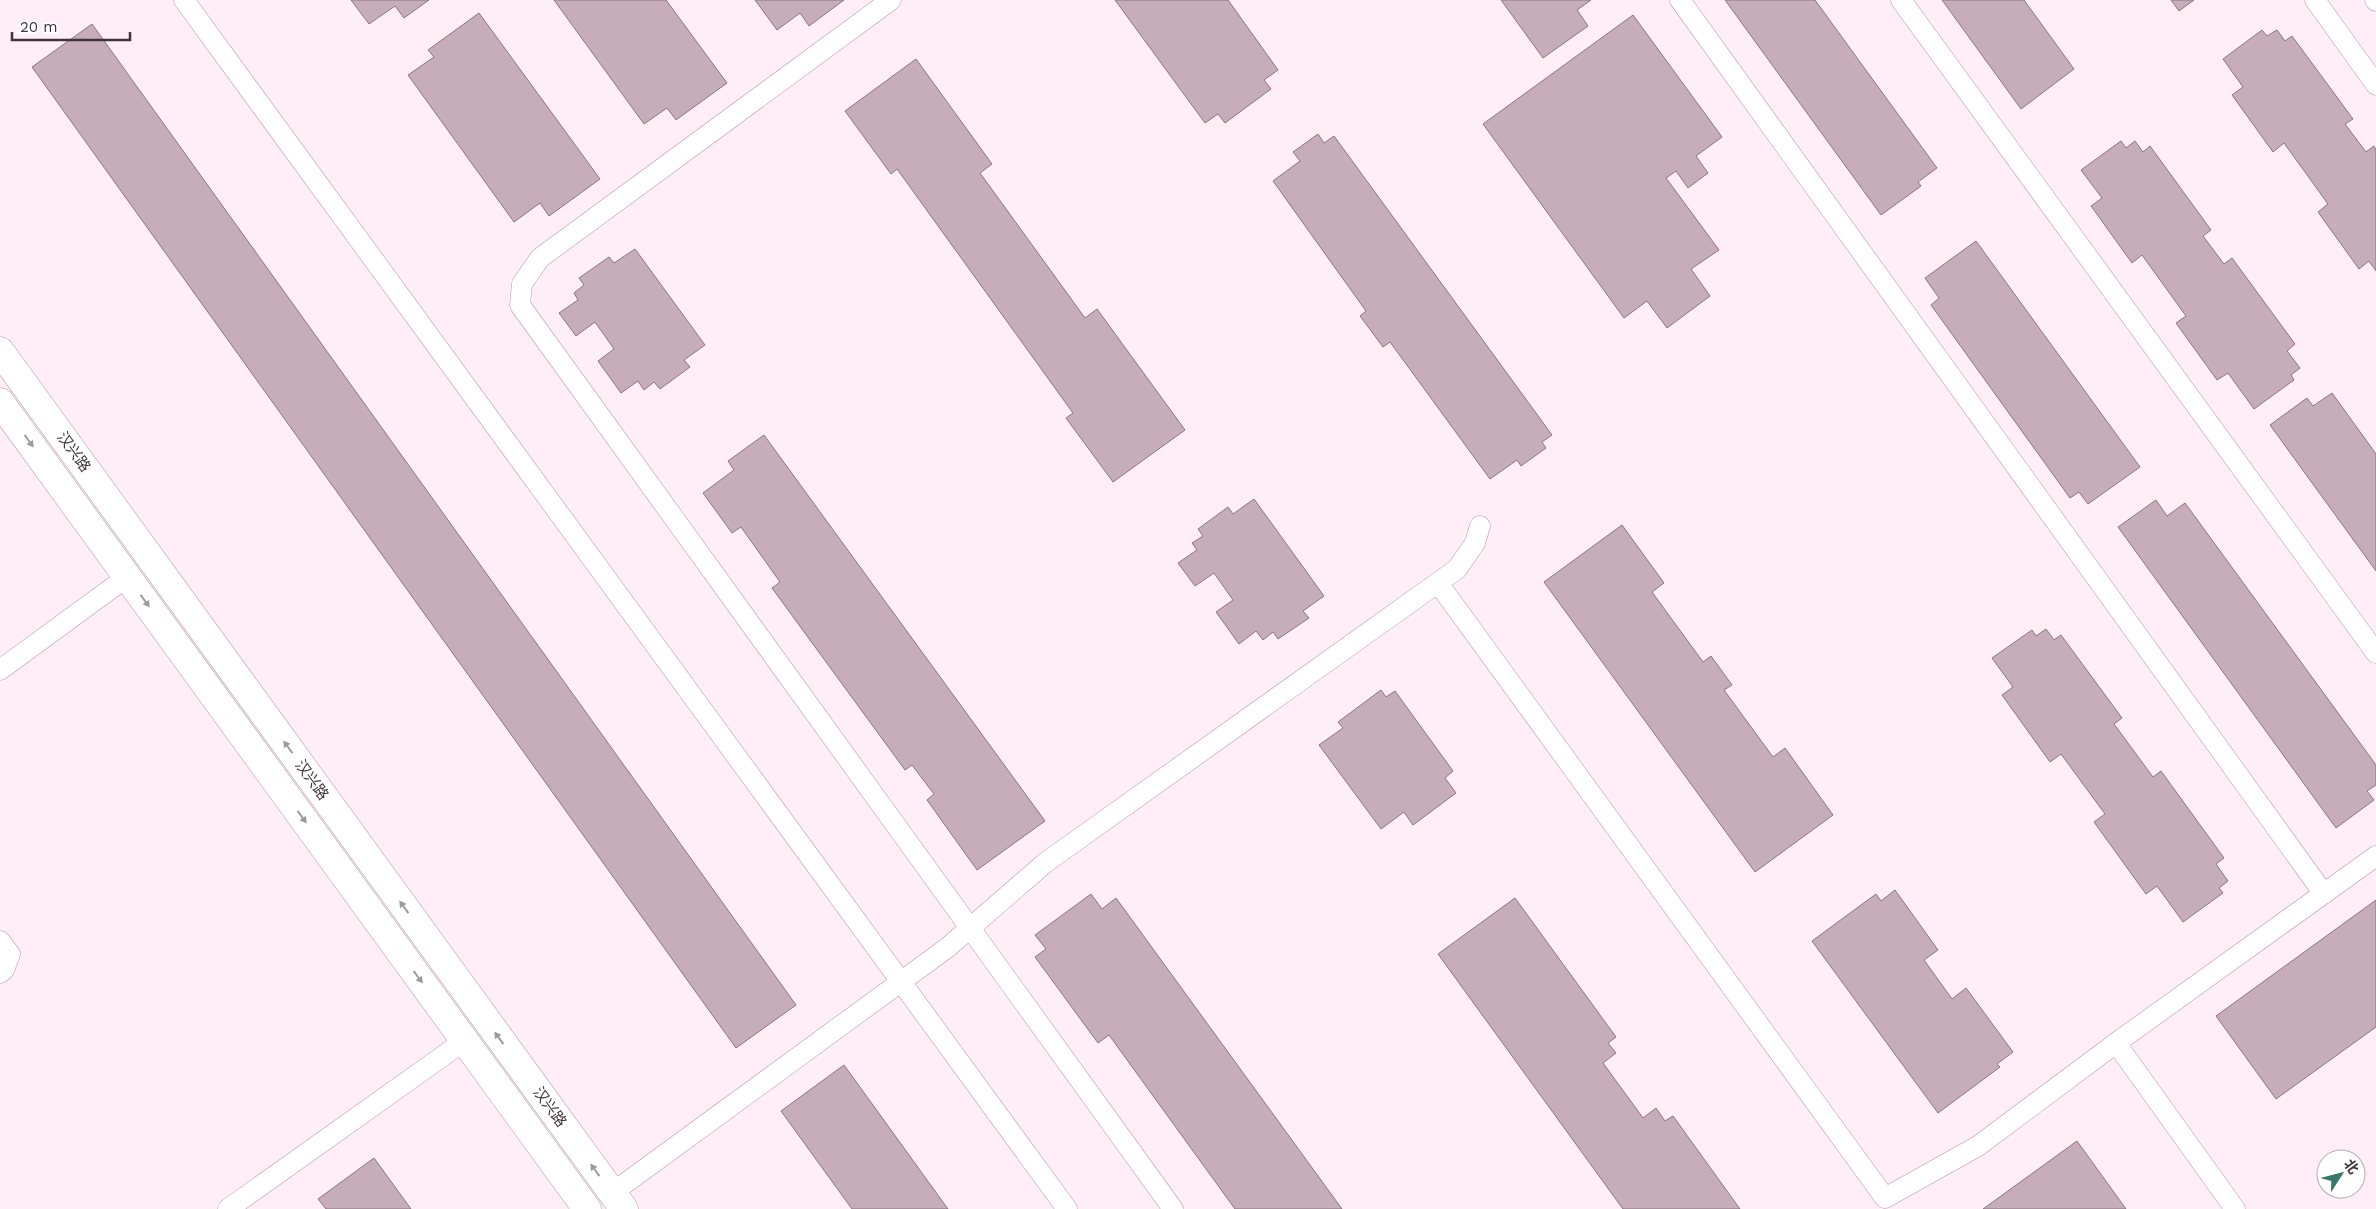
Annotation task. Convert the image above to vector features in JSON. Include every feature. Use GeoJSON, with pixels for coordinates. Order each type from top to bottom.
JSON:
{"type":"FeatureCollection","features":[{"type":"Feature","properties":{"kind":"street","name":"汉兴路"},"geometry":{"type":"LineString","coordinates":[[0,351],[618,1201]]}},
{"type":"Feature","properties":{"kind":"street","name":"汉兴路"},"geometry":{"type":"LineString","coordinates":[[0,402],[587,1209]]}},
{"type":"Feature","properties":{"kind":"lane"},"geometry":{"type":"LineString","coordinates":[[184,0],[1067,1209]]}},
{"type":"Feature","properties":{"kind":"lane"},"geometry":{"type":"LineString","coordinates":[[891,0],[540,258],[522,284],[520,306],[1173,1209]]}},
{"type":"Feature","properties":{"kind":"lane"},"geometry":{"type":"LineString","coordinates":[[1680,0],[2324,894]]}},
{"type":"Feature","properties":{"kind":"lane"},"geometry":{"type":"LineString","coordinates":[[1901,0],[2376,653]]}},
{"type":"Feature","properties":{"kind":"lane"},"geometry":{"type":"LineString","coordinates":[[2315,0],[2376,85]]}},
{"type":"Feature","properties":{"kind":"lane"},"geometry":{"type":"LineString","coordinates":[[618,1201],[970,928],[1045,863],[1457,569],[1475,542],[1480,526]]}},
{"type":"Feature","properties":{"kind":"lane"},"geometry":{"type":"LineString","coordinates":[[0,670],[127,577]]}},
{"type":"Feature","properties":{"kind":"lane"},"geometry":{"type":"LineString","coordinates":[[1438,583],[1885,1198],[1978,1146],[2116,1043],[2376,856]]}},
{"type":"Feature","properties":{"kind":"lane"},"geometry":{"type":"LineString","coordinates":[[0,941],[10,954],[4,970],[0,973]]}},
{"type":"Feature","properties":{"kind":"lane"},"geometry":{"type":"LineString","coordinates":[[228,1209],[464,1040]]}},
{"type":"Feature","properties":{"kind":"lane"},"geometry":{"type":"LineString","coordinates":[[2116,1043],[2235,1209]]}},
{"type":"Feature","properties":{"kind":"building"},"geometry":{"type":"Polygon","coordinates":[[[351,0],[429,0],[404,18],[395,6],[369,24],[351,0]]]}},
{"type":"Feature","properties":{"kind":"building"},"geometry":{"type":"Polygon","coordinates":[[[554,0],[666,0],[727,83],[676,120],[667,108],[644,124],[554,0]]]}},
{"type":"Feature","properties":{"kind":"building"},"geometry":{"type":"Polygon","coordinates":[[[755,0],[844,0],[809,26],[800,13],[777,30],[755,0]]]}},
{"type":"Feature","properties":{"kind":"building"},"geometry":{"type":"Polygon","coordinates":[[[1115,0],[1228,0],[1278,70],[1264,80],[1271,89],[1225,123],[1218,114],[1205,123],[1115,0]]]}},
{"type":"Feature","properties":{"kind":"building"},"geometry":{"type":"Polygon","coordinates":[[[1501,0],[1591,0],[1577,10],[1588,26],[1543,58],[1501,0]]]}},
{"type":"Feature","properties":{"kind":"building"},"geometry":{"type":"Polygon","coordinates":[[[1725,0],[1815,0],[1937,168],[1918,182],[1921,186],[1881,215],[1725,0]]]}},
{"type":"Feature","properties":{"kind":"building"},"geometry":{"type":"Polygon","coordinates":[[[1942,0],[2024,0],[2074,69],[2021,109],[1942,0]]]}},
{"type":"Feature","properties":{"kind":"building"},"geometry":{"type":"Polygon","coordinates":[[[2171,0],[2194,0],[2179,11],[2171,0]]]}},
{"type":"Feature","properties":{"kind":"building"},"geometry":{"type":"Polygon","coordinates":[[[479,13],[600,179],[549,216],[540,203],[514,222],[408,75],[434,57],[428,50],[479,13]]]}},
{"type":"Feature","properties":{"kind":"building"},"geometry":{"type":"Polygon","coordinates":[[[1633,15],[1722,137],[1696,156],[1708,173],[1688,188],[1676,171],[1666,178],[1719,250],[1691,269],[1710,296],[1667,328],[1647,301],[1624,318],[1483,124],[1633,15]]]}},
{"type":"Feature","properties":{"kind":"building"},"geometry":{"type":"Polygon","coordinates":[[[92,24],[796,1005],[736,1048],[32,67],[92,24]]]}},
{"type":"Feature","properties":{"kind":"building"},"geometry":{"type":"Polygon","coordinates":[[[2262,30],[2267,36],[2277,30],[2285,41],[2292,36],[2353,119],[2345,124],[2366,152],[2374,146],[2376,150],[2376,271],[2369,261],[2359,269],[2318,212],[2328,204],[2284,143],[2273,152],[2232,95],[2243,87],[2223,59],[2262,30]]]}},
{"type":"Feature","properties":{"kind":"building"},"geometry":{"type":"Polygon","coordinates":[[[916,59],[992,164],[980,173],[1085,318],[1097,309],[1185,430],[1113,482],[1066,418],[1073,413],[897,169],[891,174],[845,111],[916,59]]]}},
{"type":"Feature","properties":{"kind":"building"},"geometry":{"type":"Polygon","coordinates":[[[1318,134],[1324,143],[1334,136],[1552,435],[1542,442],[1546,448],[1521,466],[1517,460],[1490,479],[1390,342],[1383,347],[1360,316],[1366,311],[1273,181],[1300,161],[1293,152],[1318,134]]]}},
{"type":"Feature","properties":{"kind":"building"},"geometry":{"type":"Polygon","coordinates":[[[2121,141],[2126,148],[2135,141],[2143,152],[2150,146],[2211,230],[2203,236],[2224,264],[2232,258],[2295,344],[2287,351],[2300,368],[2291,375],[2294,380],[2254,409],[2228,373],[2217,380],[2176,323],[2186,316],[2142,255],[2132,263],[2091,206],[2102,198],[2081,170],[2121,141]]]}},
{"type":"Feature","properties":{"kind":"building"},"geometry":{"type":"Polygon","coordinates":[[[1976,241],[2140,467],[2088,504],[2079,492],[2070,498],[1931,305],[1939,298],[1925,278],[1976,241]]]}},
{"type":"Feature","properties":{"kind":"building"},"geometry":{"type":"Polygon","coordinates":[[[635,249],[705,345],[684,360],[690,367],[660,389],[654,382],[644,390],[638,381],[621,393],[598,361],[614,349],[595,322],[576,336],[559,313],[578,300],[574,293],[584,285],[579,278],[609,257],[614,263],[635,249]]]}},
{"type":"Feature","properties":{"kind":"building"},"geometry":{"type":"Polygon","coordinates":[[[2332,393],[2376,454],[2376,571],[2270,425],[2307,398],[2313,406],[2332,393]]]}},
{"type":"Feature","properties":{"kind":"building"},"geometry":{"type":"Polygon","coordinates":[[[764,435],[1045,821],[977,870],[927,800],[934,794],[912,765],[905,770],[772,588],[780,582],[741,527],[732,533],[703,493],[734,470],[728,461],[764,435]]]}},
{"type":"Feature","properties":{"kind":"building"},"geometry":{"type":"Polygon","coordinates":[[[1254,499],[1324,596],[1303,611],[1309,618],[1278,639],[1273,632],[1263,640],[1256,631],[1239,644],[1216,612],[1233,600],[1214,573],[1195,586],[1178,563],[1197,550],[1192,543],[1203,536],[1198,529],[1228,507],[1233,514],[1254,499]]]}},
{"type":"Feature","properties":{"kind":"building"},"geometry":{"type":"Polygon","coordinates":[[[2156,500],[2167,516],[2185,503],[2376,765],[2376,785],[2367,791],[2374,800],[2336,828],[2118,527],[2156,500]]]}},
{"type":"Feature","properties":{"kind":"building"},"geometry":{"type":"Polygon","coordinates":[[[1622,525],[1664,583],[1652,592],[1703,662],[1711,656],[1732,685],[1724,690],[1773,757],[1785,748],[1833,815],[1755,872],[1544,582],[1622,525]]]}},
{"type":"Feature","properties":{"kind":"building"},"geometry":{"type":"Polygon","coordinates":[[[2046,629],[2054,640],[2061,635],[2122,718],[2114,724],[2153,777],[2161,771],[2224,858],[2216,864],[2228,881],[2219,888],[2223,893],[2183,922],[2157,886],[2146,894],[2094,822],[2105,814],[2061,754],[2050,762],[2002,695],[2013,687],[1992,658],[2032,630],[2036,636],[2046,629]]]}},
{"type":"Feature","properties":{"kind":"building"},"geometry":{"type":"Polygon","coordinates":[[[1381,690],[1386,697],[1395,691],[1453,771],[1445,778],[1456,793],[1413,825],[1404,812],[1381,829],[1319,745],[1343,728],[1338,722],[1381,690]]]}},
{"type":"Feature","properties":{"kind":"building"},"geometry":{"type":"Polygon","coordinates":[[[1895,890],[1938,950],[1924,960],[1952,999],[1966,988],[2013,1052],[1997,1064],[2000,1067],[1938,1113],[1812,941],[1876,894],[1881,901],[1895,890]]]}},
{"type":"Feature","properties":{"kind":"building"},"geometry":{"type":"Polygon","coordinates":[[[1091,894],[1102,909],[1116,898],[1342,1209],[1235,1209],[1109,1035],[1098,1043],[1035,957],[1046,949],[1035,935],[1091,894]]]}},
{"type":"Feature","properties":{"kind":"building"},"geometry":{"type":"Polygon","coordinates":[[[1515,898],[1616,1037],[1608,1043],[1616,1053],[1603,1063],[1643,1118],[1656,1108],[1665,1121],[1673,1116],[1740,1209],[1623,1209],[1438,954],[1515,898]]]}},
{"type":"Feature","properties":{"kind":"building"},"geometry":{"type":"Polygon","coordinates":[[[2376,900],[2376,1027],[2276,1099],[2216,1016],[2376,900]]]}},
{"type":"Feature","properties":{"kind":"building"},"geometry":{"type":"Polygon","coordinates":[[[844,1065],[948,1209],[852,1209],[781,1111],[844,1065]]]}},
{"type":"Feature","properties":{"kind":"building"},"geometry":{"type":"Polygon","coordinates":[[[2077,1141],[2126,1209],[1983,1209],[2077,1141]]]}},
{"type":"Feature","properties":{"kind":"building"},"geometry":{"type":"Polygon","coordinates":[[[374,1158],[411,1209],[326,1209],[318,1199],[374,1158]]]}}]}
